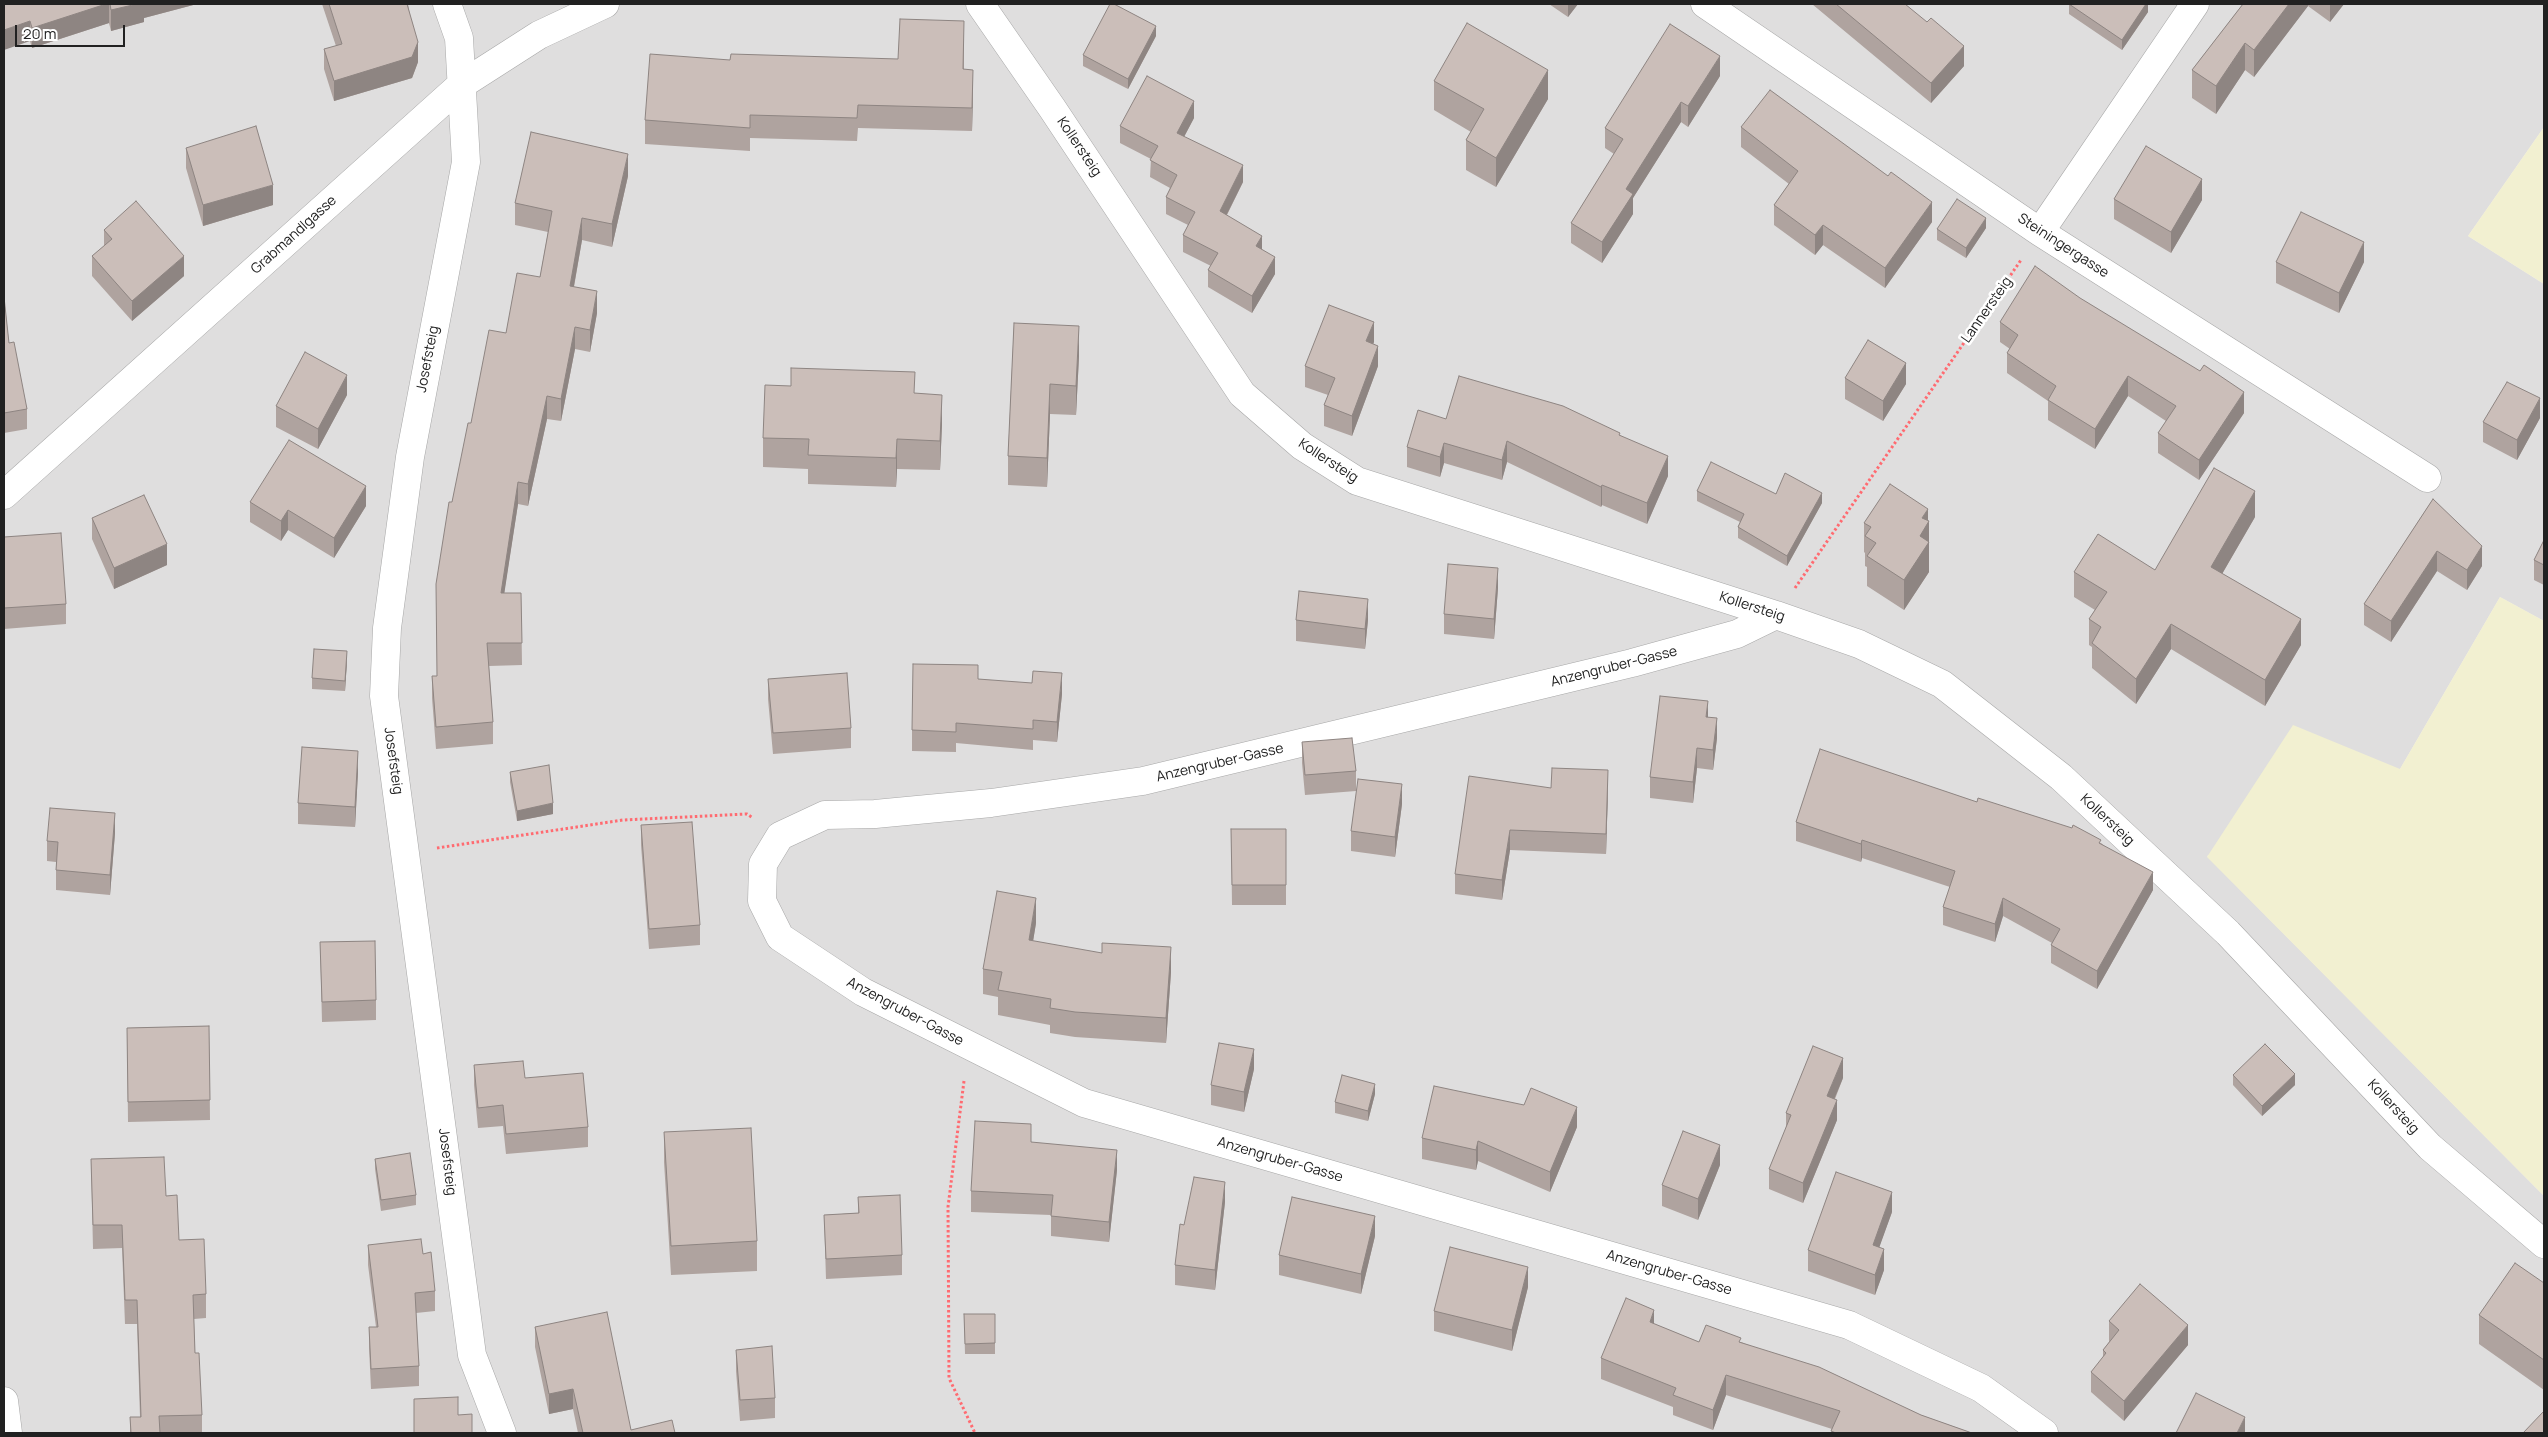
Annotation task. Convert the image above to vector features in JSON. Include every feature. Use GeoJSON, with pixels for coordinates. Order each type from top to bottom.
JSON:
{"type":"FeatureCollection","features":[{"type":"Feature","properties":{"kind":"street","name":"Josefsteig"},"geometry":{"type":"LineString","coordinates":[[448,4],[459,38],[466,162],[410,456],[387,628],[384,696],[472,1355],[502,1433]]}},
{"type":"Feature","properties":{"kind":"street","name":"Grabmandlgasse"},"geometry":{"type":"LineString","coordinates":[[4,495],[461,84],[539,35],[605,4]]}},
{"type":"Feature","properties":{"kind":"street","name":"Kollersteig"},"geometry":{"type":"LineString","coordinates":[[980,4],[1052,108],[1242,394],[1302,446],[1357,482],[1776,615],[1859,644],[1942,684],[2061,777],[2228,933],[2430,1147],[2544,1244]]}},
{"type":"Feature","properties":{"kind":"street","name":"Steiningergasse"},"geometry":{"type":"LineString","coordinates":[[1705,4],[2040,232],[2427,478]]}},
{"type":"Feature","properties":{"kind":"street"},"geometry":{"type":"LineString","coordinates":[[2040,232],[2195,4]]}},
{"type":"Feature","properties":{"kind":"street","name":"Anzengruber-Gasse"},"geometry":{"type":"LineString","coordinates":[[1776,615],[1737,634],[1632,663],[1143,781],[991,803],[875,814],[825,815],[780,836],[763,864],[762,901],[780,937],[863,992],[1084,1103],[1849,1325],[1981,1388],[2044,1433]]}},
{"type":"Feature","properties":{"kind":"street"},"geometry":{"type":"LineString","coordinates":[[4,1401],[8,1433]]}},
{"type":"Feature","properties":{"kind":"path","name":"Lannersteig"},"geometry":{"type":"LineString","coordinates":[[1776,615],[2040,232]]}},
{"type":"Feature","properties":{"kind":"path"},"geometry":{"type":"LineString","coordinates":[[439,848],[623,820],[746,814],[780,836]]}},
{"type":"Feature","properties":{"kind":"path"},"geometry":{"type":"LineString","coordinates":[[968,1045],[948,1207],[949,1378],[974,1433]]}},
{"type":"Feature","properties":{"kind":"shaded area"},"geometry":{"type":"Polygon","coordinates":[[[4,4],[2544,4],[2544,127],[2468,236],[2544,284],[2544,621],[2500,597],[2400,769],[2207,856],[2544,1196],[2544,1433],[4,1433],[4,4]]]}},
{"type":"Feature","properties":{"kind":"shaded area"},"geometry":{"type":"Polygon","coordinates":[[[2544,127],[2544,284],[2468,236],[2544,127]]]}},
{"type":"Feature","properties":{"kind":"shaded area"},"geometry":{"type":"Polygon","coordinates":[[[2500,597],[2544,621],[2544,1196],[2207,857],[2293,725],[2400,769],[2500,597]]]}},
{"type":"Feature","properties":{"kind":"building"},"geometry":{"type":"Polygon","coordinates":[[[4,4],[106,4],[32,28],[30,21],[4,30],[4,4]]]}},
{"type":"Feature","properties":{"kind":"building"},"geometry":{"type":"Polygon","coordinates":[[[110,4],[137,4],[111,10],[110,4]]]}},
{"type":"Feature","properties":{"kind":"building"},"geometry":{"type":"Polygon","coordinates":[[[329,4],[407,4],[418,42],[412,57],[334,81],[324,49],[342,44],[329,4]]]}},
{"type":"Feature","properties":{"kind":"building"},"geometry":{"type":"Polygon","coordinates":[[[1110,4],[1114,4],[1156,26],[1128,79],[1083,55],[1110,4]]]}},
{"type":"Feature","properties":{"kind":"building"},"geometry":{"type":"Polygon","coordinates":[[[1836,4],[1905,4],[1927,22],[1931,18],[1964,46],[1931,83],[1836,4]]]}},
{"type":"Feature","properties":{"kind":"building"},"geometry":{"type":"Polygon","coordinates":[[[2069,4],[2146,4],[2122,40],[2069,4]]]}},
{"type":"Feature","properties":{"kind":"building"},"geometry":{"type":"Polygon","coordinates":[[[2243,4],[2289,4],[2254,50],[2245,43],[2216,86],[2192,70],[2243,4]]]}},
{"type":"Feature","properties":{"kind":"building"},"geometry":{"type":"Polygon","coordinates":[[[900,19],[964,21],[963,69],[973,70],[972,108],[858,105],[857,118],[750,115],[750,128],[645,120],[650,54],[730,60],[731,54],[898,59],[900,19]]]}},
{"type":"Feature","properties":{"kind":"building"},"geometry":{"type":"Polygon","coordinates":[[[1467,23],[1548,70],[1496,158],[1466,140],[1484,109],[1434,81],[1467,23]]]}},
{"type":"Feature","properties":{"kind":"building"},"geometry":{"type":"Polygon","coordinates":[[[1670,24],[1720,56],[1688,106],[1681,102],[1626,189],[1633,194],[1602,242],[1571,223],[1623,139],[1605,128],[1670,24]]]}},
{"type":"Feature","properties":{"kind":"building"},"geometry":{"type":"Polygon","coordinates":[[[1147,76],[1194,101],[1177,133],[1243,165],[1220,211],[1262,236],[1256,246],[1275,257],[1252,296],[1208,270],[1218,253],[1183,235],[1195,212],[1166,197],[1177,175],[1150,160],[1158,146],[1120,126],[1147,76]]]}},
{"type":"Feature","properties":{"kind":"building"},"geometry":{"type":"Polygon","coordinates":[[[1770,90],[1888,176],[1891,172],[1932,202],[1885,268],[1823,225],[1815,235],[1774,205],[1798,171],[1741,127],[1770,90]]]}},
{"type":"Feature","properties":{"kind":"building"},"geometry":{"type":"Polygon","coordinates":[[[256,126],[273,185],[203,205],[186,148],[256,126]]]}},
{"type":"Feature","properties":{"kind":"building"},"geometry":{"type":"Polygon","coordinates":[[[531,132],[628,154],[612,224],[582,218],[570,286],[597,291],[590,330],[575,327],[561,399],[547,396],[528,484],[518,482],[501,593],[521,593],[522,643],[487,643],[493,722],[436,727],[432,676],[437,676],[436,584],[449,502],[452,502],[468,423],[471,423],[489,330],[506,333],[517,273],[540,277],[552,211],[515,203],[531,132]]]}},
{"type":"Feature","properties":{"kind":"building"},"geometry":{"type":"Polygon","coordinates":[[[2146,146],[2202,179],[2171,232],[2114,199],[2146,146]]]}},
{"type":"Feature","properties":{"kind":"building"},"geometry":{"type":"Polygon","coordinates":[[[1957,199],[1986,218],[1966,248],[1937,229],[1957,199]]]}},
{"type":"Feature","properties":{"kind":"building"},"geometry":{"type":"Polygon","coordinates":[[[136,201],[184,256],[132,301],[92,256],[112,239],[104,230],[136,201]]]}},
{"type":"Feature","properties":{"kind":"building"},"geometry":{"type":"Polygon","coordinates":[[[2301,212],[2364,242],[2339,293],[2276,262],[2301,212]]]}},
{"type":"Feature","properties":{"kind":"building"},"geometry":{"type":"Polygon","coordinates":[[[2035,266],[2080,298],[2200,371],[2204,365],[2244,392],[2199,460],[2158,433],[2176,406],[2128,376],[2095,429],[2048,400],[2056,386],[2007,353],[2018,335],[2000,322],[2035,266]]]}},
{"type":"Feature","properties":{"kind":"building"},"geometry":{"type":"Polygon","coordinates":[[[4,297],[9,343],[14,342],[27,409],[4,413],[4,297]]]}},
{"type":"Feature","properties":{"kind":"building"},"geometry":{"type":"Polygon","coordinates":[[[1329,305],[1374,322],[1366,341],[1378,346],[1352,416],[1324,405],[1335,378],[1305,366],[1329,305]]]}},
{"type":"Feature","properties":{"kind":"building"},"geometry":{"type":"Polygon","coordinates":[[[1014,323],[1079,326],[1076,386],[1050,384],[1047,458],[1008,456],[1014,323]]]}},
{"type":"Feature","properties":{"kind":"building"},"geometry":{"type":"Polygon","coordinates":[[[1868,340],[1906,363],[1883,401],[1845,378],[1868,340]]]}},
{"type":"Feature","properties":{"kind":"building"},"geometry":{"type":"Polygon","coordinates":[[[305,352],[347,375],[318,429],[276,406],[305,352]]]}},
{"type":"Feature","properties":{"kind":"building"},"geometry":{"type":"Polygon","coordinates":[[[791,368],[915,372],[914,393],[942,395],[940,441],[897,439],[896,458],[808,455],[809,439],[763,438],[765,385],[791,386],[791,368]]]}},
{"type":"Feature","properties":{"kind":"building"},"geometry":{"type":"Polygon","coordinates":[[[1459,376],[1563,406],[1620,433],[1619,435],[1668,456],[1647,503],[1602,485],[1601,487],[1507,441],[1502,460],[1444,443],[1440,457],[1407,447],[1418,410],[1446,419],[1459,376]]]}},
{"type":"Feature","properties":{"kind":"building"},"geometry":{"type":"Polygon","coordinates":[[[2507,382],[2540,398],[2517,440],[2483,422],[2507,382]]]}},
{"type":"Feature","properties":{"kind":"building"},"geometry":{"type":"Polygon","coordinates":[[[289,440],[366,486],[334,538],[288,510],[281,521],[250,502],[289,440]]]}},
{"type":"Feature","properties":{"kind":"building"},"geometry":{"type":"Polygon","coordinates":[[[1711,462],[1776,494],[1785,473],[1822,493],[1787,556],[1738,527],[1744,514],[1697,491],[1711,462]]]}},
{"type":"Feature","properties":{"kind":"building"},"geometry":{"type":"Polygon","coordinates":[[[2214,468],[2255,491],[2211,567],[2301,619],[2265,680],[2171,624],[2136,679],[2092,643],[2101,627],[2089,619],[2107,592],[2074,572],[2098,534],[2155,570],[2214,468]]]}},
{"type":"Feature","properties":{"kind":"building"},"geometry":{"type":"Polygon","coordinates":[[[1890,484],[1928,509],[1922,518],[1929,521],[1920,536],[1929,542],[1904,580],[1867,556],[1876,543],[1865,536],[1871,527],[1864,523],[1890,484]]]}},
{"type":"Feature","properties":{"kind":"building"},"geometry":{"type":"Polygon","coordinates":[[[144,495],[167,544],[114,568],[92,518],[144,495]]]}},
{"type":"Feature","properties":{"kind":"building"},"geometry":{"type":"Polygon","coordinates":[[[2433,499],[2482,546],[2467,570],[2437,551],[2391,621],[2364,604],[2433,499]]]}},
{"type":"Feature","properties":{"kind":"building"},"geometry":{"type":"Polygon","coordinates":[[[61,533],[66,604],[4,608],[4,537],[61,533]]]}},
{"type":"Feature","properties":{"kind":"building"},"geometry":{"type":"Polygon","coordinates":[[[2544,540],[2544,565],[2534,560],[2544,540]]]}},
{"type":"Feature","properties":{"kind":"building"},"geometry":{"type":"Polygon","coordinates":[[[1448,564],[1498,568],[1494,619],[1444,614],[1448,564]]]}},
{"type":"Feature","properties":{"kind":"building"},"geometry":{"type":"Polygon","coordinates":[[[1299,591],[1368,599],[1365,629],[1296,620],[1299,591]]]}},
{"type":"Feature","properties":{"kind":"building"},"geometry":{"type":"Polygon","coordinates":[[[314,649],[347,651],[345,681],[312,678],[314,649]]]}},
{"type":"Feature","properties":{"kind":"building"},"geometry":{"type":"Polygon","coordinates":[[[913,664],[978,665],[978,679],[1032,683],[1033,671],[1062,673],[1057,722],[1033,720],[1033,729],[956,723],[956,732],[912,730],[913,664]]]}},
{"type":"Feature","properties":{"kind":"building"},"geometry":{"type":"Polygon","coordinates":[[[847,673],[851,728],[773,733],[768,679],[847,673]]]}},
{"type":"Feature","properties":{"kind":"building"},"geometry":{"type":"Polygon","coordinates":[[[1660,696],[1708,701],[1706,717],[1717,718],[1713,750],[1697,748],[1693,782],[1650,777],[1660,696]]]}},
{"type":"Feature","properties":{"kind":"building"},"geometry":{"type":"Polygon","coordinates":[[[1352,738],[1356,771],[1305,775],[1302,742],[1352,738]]]}},
{"type":"Feature","properties":{"kind":"building"},"geometry":{"type":"Polygon","coordinates":[[[302,747],[358,751],[355,807],[298,803],[302,747]]]}},
{"type":"Feature","properties":{"kind":"building"},"geometry":{"type":"Polygon","coordinates":[[[1820,749],[1977,802],[1978,798],[2072,828],[2073,825],[2101,840],[2099,843],[2153,872],[2097,971],[2051,945],[2060,929],[2003,898],[1995,924],[1943,907],[1955,871],[1862,840],[1861,844],[1796,822],[1820,749]]]}},
{"type":"Feature","properties":{"kind":"building"},"geometry":{"type":"Polygon","coordinates":[[[549,765],[553,803],[517,811],[510,772],[549,765]]]}},
{"type":"Feature","properties":{"kind":"building"},"geometry":{"type":"Polygon","coordinates":[[[1552,768],[1608,770],[1606,834],[1510,830],[1502,880],[1455,874],[1469,776],[1551,788],[1552,768]]]}},
{"type":"Feature","properties":{"kind":"building"},"geometry":{"type":"Polygon","coordinates":[[[1358,779],[1402,784],[1395,837],[1351,831],[1358,779]]]}},
{"type":"Feature","properties":{"kind":"building"},"geometry":{"type":"Polygon","coordinates":[[[50,808],[115,813],[110,875],[56,870],[58,842],[47,841],[50,808]]]}},
{"type":"Feature","properties":{"kind":"building"},"geometry":{"type":"Polygon","coordinates":[[[692,822],[700,925],[649,929],[641,825],[692,822]]]}},
{"type":"Feature","properties":{"kind":"building"},"geometry":{"type":"Polygon","coordinates":[[[1231,829],[1286,829],[1286,885],[1232,885],[1231,829]]]}},
{"type":"Feature","properties":{"kind":"building"},"geometry":{"type":"Polygon","coordinates":[[[997,891],[1036,898],[1029,940],[1102,953],[1102,943],[1171,947],[1166,1018],[1075,1012],[1050,1008],[1051,999],[998,990],[1002,972],[983,969],[997,891]]]}},
{"type":"Feature","properties":{"kind":"building"},"geometry":{"type":"Polygon","coordinates":[[[375,941],[376,1000],[322,1002],[320,942],[375,941]]]}},
{"type":"Feature","properties":{"kind":"building"},"geometry":{"type":"Polygon","coordinates":[[[209,1026],[210,1100],[128,1102],[127,1028],[209,1026]]]}},
{"type":"Feature","properties":{"kind":"building"},"geometry":{"type":"Polygon","coordinates":[[[1219,1043],[1254,1049],[1244,1092],[1211,1085],[1219,1043]]]}},
{"type":"Feature","properties":{"kind":"building"},"geometry":{"type":"Polygon","coordinates":[[[2265,1044],[2295,1074],[2262,1106],[2233,1075],[2265,1044]]]}},
{"type":"Feature","properties":{"kind":"building"},"geometry":{"type":"Polygon","coordinates":[[[1813,1046],[1843,1058],[1827,1096],[1837,1100],[1803,1183],[1769,1169],[1791,1115],[1786,1113],[1813,1046]]]}},
{"type":"Feature","properties":{"kind":"building"},"geometry":{"type":"Polygon","coordinates":[[[523,1061],[525,1078],[583,1073],[588,1127],[506,1134],[503,1105],[478,1108],[474,1065],[523,1061]]]}},
{"type":"Feature","properties":{"kind":"building"},"geometry":{"type":"Polygon","coordinates":[[[1342,1075],[1375,1084],[1368,1111],[1335,1102],[1342,1075]]]}},
{"type":"Feature","properties":{"kind":"building"},"geometry":{"type":"Polygon","coordinates":[[[1434,1086],[1524,1105],[1531,1088],[1577,1107],[1550,1172],[1478,1141],[1476,1150],[1422,1138],[1434,1086]]]}},
{"type":"Feature","properties":{"kind":"building"},"geometry":{"type":"Polygon","coordinates":[[[975,1121],[1031,1124],[1031,1142],[1117,1150],[1109,1222],[1051,1216],[1053,1195],[971,1191],[975,1121]]]}},
{"type":"Feature","properties":{"kind":"building"},"geometry":{"type":"Polygon","coordinates":[[[751,1128],[757,1241],[671,1246],[664,1132],[751,1128]]]}},
{"type":"Feature","properties":{"kind":"building"},"geometry":{"type":"Polygon","coordinates":[[[1683,1131],[1720,1145],[1698,1199],[1662,1185],[1683,1131]]]}},
{"type":"Feature","properties":{"kind":"building"},"geometry":{"type":"Polygon","coordinates":[[[410,1153],[416,1195],[381,1200],[375,1159],[410,1153]]]}},
{"type":"Feature","properties":{"kind":"building"},"geometry":{"type":"Polygon","coordinates":[[[164,1157],[166,1196],[177,1195],[179,1240],[204,1239],[206,1294],[193,1295],[195,1353],[199,1353],[202,1415],[159,1416],[160,1433],[131,1433],[130,1417],[141,1417],[137,1300],[125,1300],[122,1225],[93,1225],[91,1159],[164,1157]]]}},
{"type":"Feature","properties":{"kind":"building"},"geometry":{"type":"Polygon","coordinates":[[[1836,1172],[1892,1192],[1873,1245],[1884,1249],[1875,1275],[1808,1250],[1836,1172]]]}},
{"type":"Feature","properties":{"kind":"building"},"geometry":{"type":"Polygon","coordinates":[[[1194,1177],[1225,1182],[1215,1270],[1175,1265],[1180,1224],[1184,1225],[1194,1177]]]}},
{"type":"Feature","properties":{"kind":"building"},"geometry":{"type":"Polygon","coordinates":[[[900,1195],[902,1255],[826,1259],[824,1215],[859,1213],[858,1197],[900,1195]]]}},
{"type":"Feature","properties":{"kind":"building"},"geometry":{"type":"Polygon","coordinates":[[[1292,1197],[1375,1216],[1361,1274],[1279,1255],[1292,1197]]]}},
{"type":"Feature","properties":{"kind":"building"},"geometry":{"type":"Polygon","coordinates":[[[421,1239],[423,1254],[431,1252],[435,1291],[415,1293],[419,1366],[371,1369],[369,1327],[378,1327],[368,1245],[421,1239]]]}},
{"type":"Feature","properties":{"kind":"building"},"geometry":{"type":"Polygon","coordinates":[[[1450,1247],[1528,1267],[1512,1330],[1434,1311],[1450,1247]]]}},
{"type":"Feature","properties":{"kind":"building"},"geometry":{"type":"Polygon","coordinates":[[[2515,1263],[2544,1283],[2544,1360],[2479,1315],[2515,1263]]]}},
{"type":"Feature","properties":{"kind":"building"},"geometry":{"type":"Polygon","coordinates":[[[2140,1284],[2188,1325],[2124,1401],[2091,1372],[2106,1353],[2103,1350],[2119,1330],[2109,1321],[2140,1284]]]}},
{"type":"Feature","properties":{"kind":"building"},"geometry":{"type":"Polygon","coordinates":[[[1626,1298],[1654,1310],[1650,1322],[1699,1342],[1706,1325],[1741,1338],[1739,1342],[1819,1367],[1921,1415],[1972,1433],[1836,1433],[1831,1431],[1840,1411],[1726,1375],[1713,1410],[1673,1395],[1676,1388],[1601,1358],[1626,1298]]]}},
{"type":"Feature","properties":{"kind":"building"},"geometry":{"type":"Polygon","coordinates":[[[607,1312],[631,1430],[672,1420],[675,1433],[583,1433],[573,1389],[549,1394],[535,1327],[607,1312]]]}},
{"type":"Feature","properties":{"kind":"building"},"geometry":{"type":"Polygon","coordinates":[[[964,1314],[995,1314],[995,1343],[965,1344],[964,1314]]]}},
{"type":"Feature","properties":{"kind":"building"},"geometry":{"type":"Polygon","coordinates":[[[772,1346],[775,1398],[740,1400],[736,1350],[772,1346]]]}},
{"type":"Feature","properties":{"kind":"building"},"geometry":{"type":"Polygon","coordinates":[[[2196,1393],[2245,1417],[2237,1433],[2176,1433],[2196,1393]]]}},
{"type":"Feature","properties":{"kind":"building"},"geometry":{"type":"Polygon","coordinates":[[[458,1397],[458,1415],[472,1414],[472,1433],[414,1433],[414,1399],[458,1397]]]}},
{"type":"Feature","properties":{"kind":"building"},"geometry":{"type":"Polygon","coordinates":[[[2544,1411],[2544,1433],[2523,1433],[2544,1411]]]}}]}
